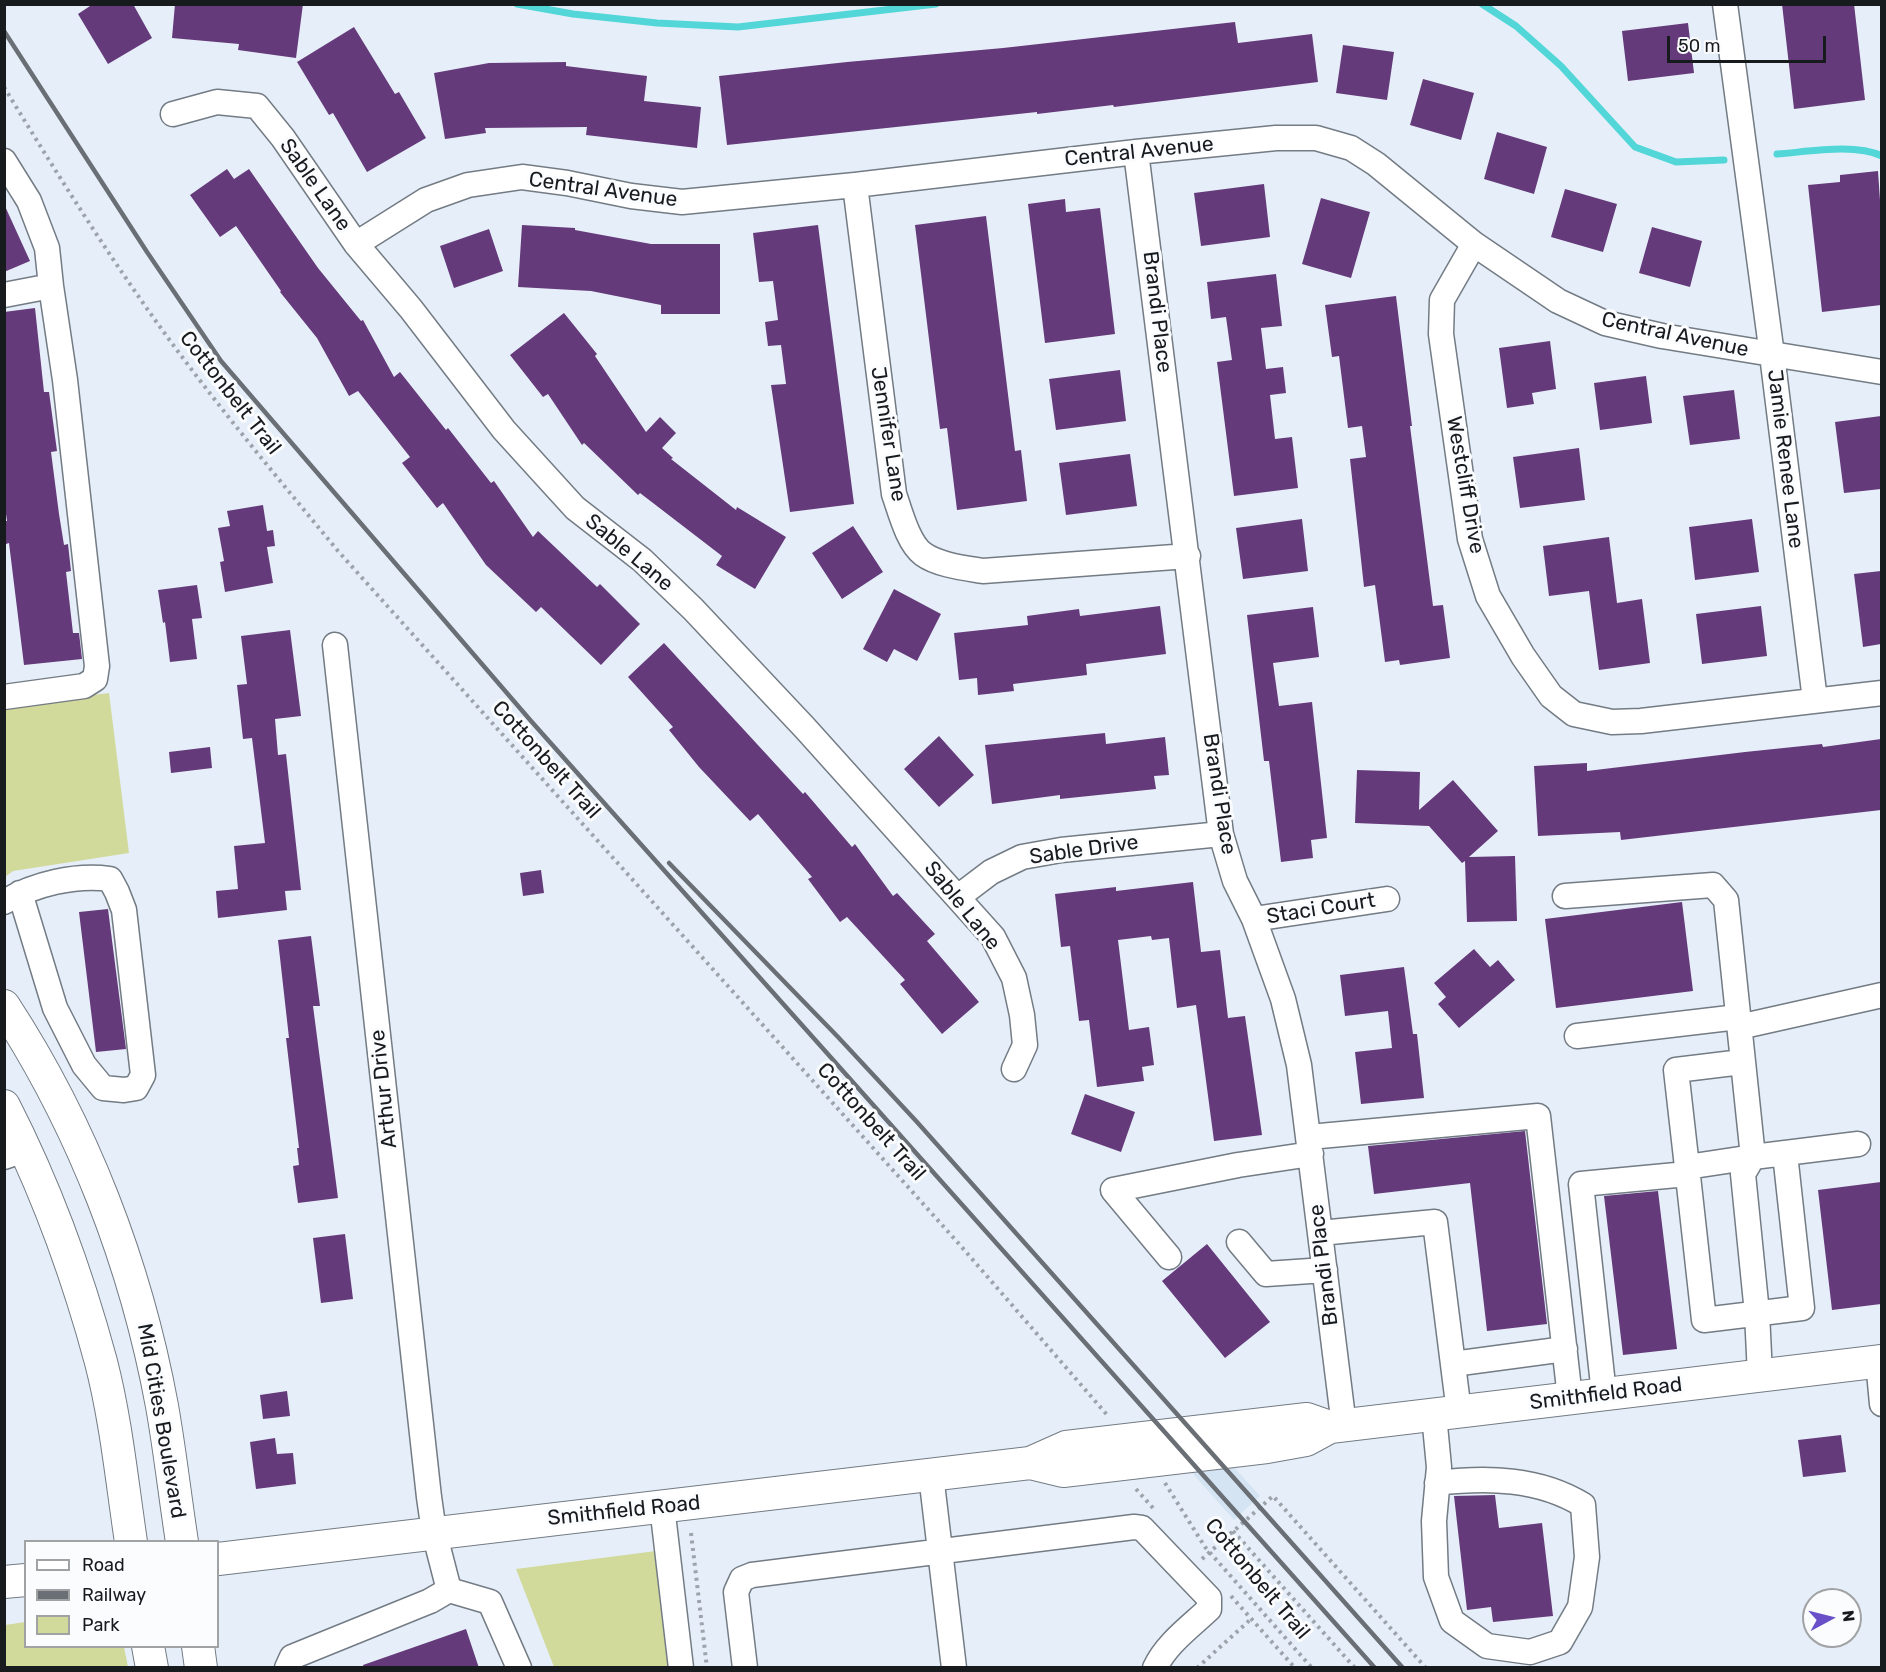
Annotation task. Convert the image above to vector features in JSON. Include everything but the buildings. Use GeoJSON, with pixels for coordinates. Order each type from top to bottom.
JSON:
{"type":"FeatureCollection","features":[{"type":"Feature","properties":{"kind":"main road","name":"Mid Cities Boulevard"},"geometry":{"type":"LineString","coordinates":[[4,1006],[68,1117],[110,1216],[142,1315],[162,1406],[182,1540]]}},
{"type":"Feature","properties":{"kind":"main road"},"geometry":{"type":"LineString","coordinates":[[4,1106],[16,1153],[62,1236],[101,1363],[115,1432],[131,1540]]}},
{"type":"Feature","properties":{"kind":"main road","name":"Smithfield Road"},"geometry":{"type":"LineString","coordinates":[[219,1559],[1030,1463],[1066,1447],[1108,1441],[1307,1419],[1337,1427],[1880,1361]]}},
{"type":"Feature","properties":{"kind":"main road"},"geometry":{"type":"LineString","coordinates":[[4,1582],[24,1580]]}},
{"type":"Feature","properties":{"kind":"main road"},"geometry":{"type":"LineString","coordinates":[[148,1648],[152,1668]]}},
{"type":"Feature","properties":{"kind":"main road"},"geometry":{"type":"LineString","coordinates":[[198,1648],[201,1668]]}},
{"type":"Feature","properties":{"kind":"street","name":"Jamie Renee Lane"},"geometry":{"type":"LineString","coordinates":[[1725,4],[1815,700]]}},
{"type":"Feature","properties":{"kind":"street","name":"Sable Lane"},"geometry":{"type":"LineString","coordinates":[[173,114],[217,102],[257,106],[283,138],[356,244],[411,309],[504,430],[575,508],[642,560],[693,609],[805,728],[958,897],[993,937],[1014,978],[1022,1015],[1025,1045],[1014,1069]]}},
{"type":"Feature","properties":{"kind":"street","name":"Central Avenue"},"geometry":{"type":"LineString","coordinates":[[356,244],[426,200],[468,185],[522,177],[567,183],[631,196],[682,202],[855,185],[1136,152],[1276,138],[1316,138],[1351,148],[1376,164],[1474,244],[1558,301],[1605,323],[1772,355],[1881,372]]}},
{"type":"Feature","properties":{"kind":"street","name":"Brandi Place"},"geometry":{"type":"LineString","coordinates":[[1136,152],[1221,834],[1235,881],[1254,920],[1283,999],[1299,1065],[1325,1270],[1337,1427]]}},
{"type":"Feature","properties":{"kind":"street"},"geometry":{"type":"LineString","coordinates":[[4,161],[29,201],[47,248],[65,380],[97,666],[95,679],[84,686],[4,697]]}},
{"type":"Feature","properties":{"kind":"street","name":"Jennifer Lane"},"geometry":{"type":"LineString","coordinates":[[855,185],[894,494],[908,533],[922,554],[950,566],[983,571],[1188,556]]}},
{"type":"Feature","properties":{"kind":"street","name":"Westcliff Drive"},"geometry":{"type":"LineString","coordinates":[[1474,244],[1443,300],[1441,334],[1470,539],[1488,596],[1522,656],[1551,696],[1574,714],[1612,722],[1641,721],[1881,693]]}},
{"type":"Feature","properties":{"kind":"street"},"geometry":{"type":"LineString","coordinates":[[4,295],[51,286]]}},
{"type":"Feature","properties":{"kind":"street","name":"Arthur Drive"},"geometry":{"type":"LineString","coordinates":[[335,645],[434,1532],[448,1590]]}},
{"type":"Feature","properties":{"kind":"street","name":"Sable Drive"},"geometry":{"type":"LineString","coordinates":[[958,897],[990,872],[1022,857],[1061,850],[1221,834]]}},
{"type":"Feature","properties":{"kind":"street"},"geometry":{"type":"LineString","coordinates":[[94,877],[110,879],[124,910],[143,1075],[136,1088],[124,1090],[103,1088],[84,1065],[55,1008],[12,897],[58,882],[94,877]]}},
{"type":"Feature","properties":{"kind":"street"},"geometry":{"type":"LineString","coordinates":[[1565,896],[1713,885],[1726,900],[1753,1158],[1743,1174],[1757,1313],[1760,1375]]}},
{"type":"Feature","properties":{"kind":"street","name":"Staci Court"},"geometry":{"type":"LineString","coordinates":[[1254,920],[1387,898]]}},
{"type":"Feature","properties":{"kind":"street"},"geometry":{"type":"LineString","coordinates":[[1577,1036],[1738,1022],[1881,995]]}},
{"type":"Feature","properties":{"kind":"street"},"geometry":{"type":"LineString","coordinates":[[1742,1062],[1676,1070],[1704,1320],[1802,1308],[1785,1154]]}},
{"type":"Feature","properties":{"kind":"street"},"geometry":{"type":"LineString","coordinates":[[1169,1257],[1113,1190],[1238,1165],[1310,1146],[1538,1116],[1570,1398]]}},
{"type":"Feature","properties":{"kind":"street"},"geometry":{"type":"LineString","coordinates":[[1604,1394],[1581,1184],[1687,1171],[1753,1158],[1858,1144]]}},
{"type":"Feature","properties":{"kind":"street"},"geometry":{"type":"LineString","coordinates":[[1320,1233],[1435,1222],[1453,1364],[1437,1483],[1434,1521],[1436,1577],[1452,1621],[1487,1646],[1530,1652],[1560,1642],[1580,1607],[1587,1557],[1583,1505],[1564,1494],[1499,1480],[1468,1479],[1437,1483]]}},
{"type":"Feature","properties":{"kind":"street"},"geometry":{"type":"LineString","coordinates":[[1239,1242],[1266,1274],[1325,1270]]}},
{"type":"Feature","properties":{"kind":"street"},"geometry":{"type":"LineString","coordinates":[[1453,1364],[1564,1349]]}},
{"type":"Feature","properties":{"kind":"street"},"geometry":{"type":"LineString","coordinates":[[1880,1361],[1881,1404]]}},
{"type":"Feature","properties":{"kind":"street"},"geometry":{"type":"LineString","coordinates":[[931,1475],[954,1668]]}},
{"type":"Feature","properties":{"kind":"street"},"geometry":{"type":"LineString","coordinates":[[662,1506],[681,1668]]}},
{"type":"Feature","properties":{"kind":"street"},"geometry":{"type":"LineString","coordinates":[[745,1668],[736,1592],[742,1580],[752,1575],[1134,1527],[1142,1528],[1209,1598],[1209,1609],[1172,1643],[1159,1658],[1155,1668]]}},
{"type":"Feature","properties":{"kind":"street"},"geometry":{"type":"LineString","coordinates":[[287,1668],[292,1657],[430,1601],[448,1590],[489,1602],[519,1668]]}},
{"type":"Feature","properties":{"kind":"path","name":"Cottonbelt Trail"},"geometry":{"type":"LineString","coordinates":[[4,87],[120,270],[171,342],[241,434],[338,551],[960,1245],[1110,1419]]}},
{"type":"Feature","properties":{"kind":"path","name":"Cottonbelt Trail"},"geometry":{"type":"LineString","coordinates":[[1162,1478],[1210,1552],[1312,1668]]}},
{"type":"Feature","properties":{"kind":"path"},"geometry":{"type":"LineString","coordinates":[[1185,1572],[1273,1496],[1426,1668]]}},
{"type":"Feature","properties":{"kind":"path"},"geometry":{"type":"LineString","coordinates":[[1233,1531],[1355,1668]]}},
{"type":"Feature","properties":{"kind":"path"},"geometry":{"type":"LineString","coordinates":[[691,1533],[707,1668]]}},
{"type":"Feature","properties":{"kind":"path"},"geometry":{"type":"LineString","coordinates":[[1197,1668],[1251,1618]]}},
{"type":"Feature","properties":{"kind":"shaded area"},"geometry":{"type":"Polygon","coordinates":[[[1225,1457],[1260,1496],[1234,1520],[1184,1464],[1225,1457]]]}},
{"type":"Feature","properties":{"kind":"green space"},"geometry":{"type":"Polygon","coordinates":[[[109,693],[129,853],[13,871],[5,877],[5,706],[109,693]]]}},
{"type":"Feature","properties":{"kind":"green space"},"geometry":{"type":"Polygon","coordinates":[[[656,1551],[670,1667],[554,1667],[516,1569],[656,1551]]]}},
{"type":"Feature","properties":{"kind":"green space"},"geometry":{"type":"Polygon","coordinates":[[[24,1622],[24,1648],[124,1648],[128,1667],[5,1667],[5,1625],[24,1622]]]}},
{"type":"Feature","properties":{"kind":"waterway"},"geometry":{"type":"LineString","coordinates":[[517,4],[573,14],[657,23],[738,27],[936,4]]}},
{"type":"Feature","properties":{"kind":"waterway"},"geometry":{"type":"LineString","coordinates":[[1482,4],[1516,26],[1561,66],[1635,147],[1676,162],[1724,160]]}},
{"type":"Feature","properties":{"kind":"waterway"},"geometry":{"type":"LineString","coordinates":[[1777,154],[1844,149],[1871,152],[1882,156]]}},
{"type":"Feature","properties":{"kind":"railway"},"geometry":{"type":"LineString","coordinates":[[4,31],[147,252],[221,361],[531,721],[1375,1668]]}},
{"type":"Feature","properties":{"kind":"railway"},"geometry":{"type":"LineString","coordinates":[[669,863],[917,1122],[1403,1668]]}}]}
